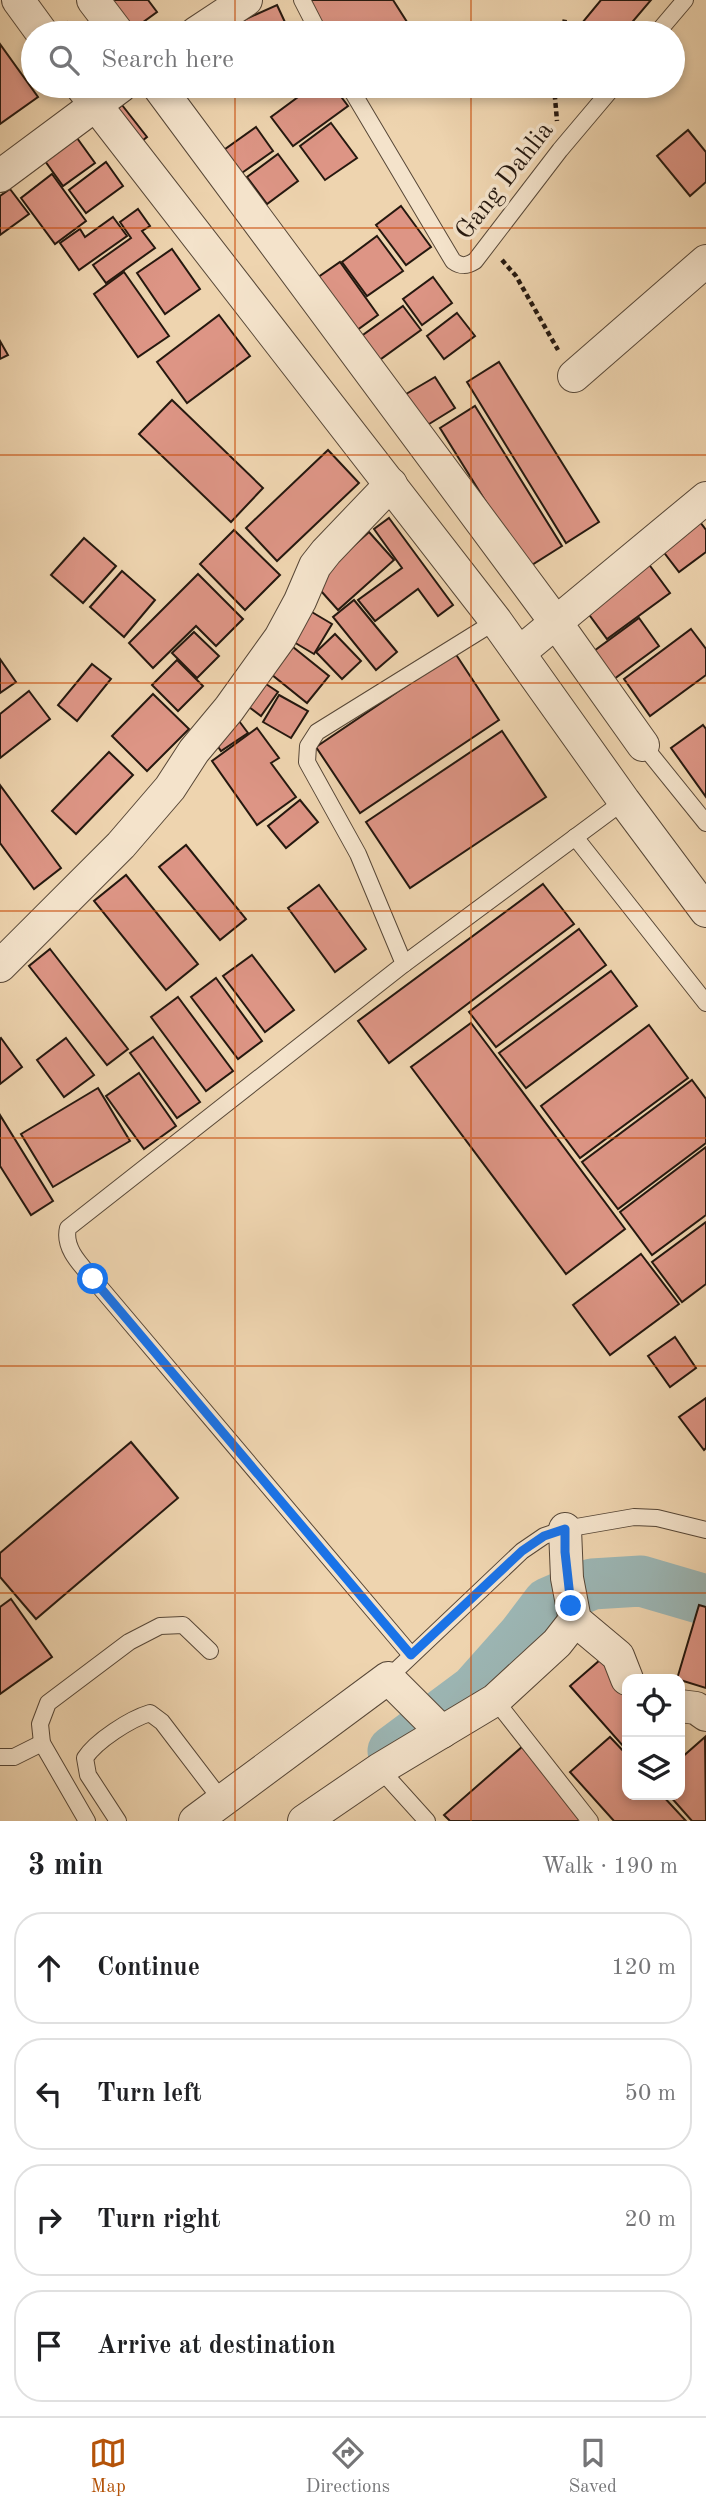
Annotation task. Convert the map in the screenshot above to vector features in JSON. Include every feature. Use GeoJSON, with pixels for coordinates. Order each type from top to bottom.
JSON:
{"type":"FeatureCollection","features":[{"type":"Feature","properties":{"kind":"street"},"geometry":{"type":"LineString","coordinates":[[18,0],[33,21]]}},
{"type":"Feature","properties":{"kind":"street"},"geometry":{"type":"LineString","coordinates":[[93,0],[109,21]]}},
{"type":"Feature","properties":{"kind":"street"},"geometry":{"type":"LineString","coordinates":[[214,21],[246,0]]}},
{"type":"Feature","properties":{"kind":"street"},"geometry":{"type":"LineString","coordinates":[[0,176],[95,98]]}},
{"type":"Feature","properties":{"kind":"street"},"geometry":{"type":"LineString","coordinates":[[105,98],[496,621],[538,639],[643,745]]}},
{"type":"Feature","properties":{"kind":"street"},"geometry":{"type":"LineString","coordinates":[[166,98],[538,639],[624,801],[706,911]]}},
{"type":"Feature","properties":{"kind":"street"},"geometry":{"type":"LineString","coordinates":[[575,376],[706,261]]}},
{"type":"Feature","properties":{"kind":"street"},"geometry":{"type":"LineString","coordinates":[[0,966],[121,845],[170,788],[194,751],[229,709],[280,638],[315,566],[391,484]]}},
{"type":"Feature","properties":{"kind":"street"},"geometry":{"type":"LineString","coordinates":[[538,639],[706,498]]}},
{"type":"Feature","properties":{"kind":"street"},"geometry":{"type":"LineString","coordinates":[[304,1821],[438,1727],[495,1700],[557,1643],[573,1613],[565,1541]]}},
{"type":"Feature","properties":{"kind":"street"},"geometry":{"type":"LineString","coordinates":[[573,1613],[618,1656],[625,1674]]}},
{"type":"Feature","properties":{"kind":"street"},"geometry":{"type":"LineString","coordinates":[[195,1821],[394,1683],[438,1727]]}},
{"type":"Feature","properties":{"kind":"street"},"geometry":{"type":"LineString","coordinates":[[685,1707],[696,1708],[706,1716]]}},
{"type":"Feature","properties":{"kind":"lane"},"geometry":{"type":"LineString","coordinates":[[302,0],[313,21]]}},
{"type":"Feature","properties":{"kind":"lane"},"geometry":{"type":"LineString","coordinates":[[667,21],[685,0]]}},
{"type":"Feature","properties":{"kind":"lane","name":"Gang Dahlia"},"geometry":{"type":"LineString","coordinates":[[356,98],[453,261],[466,266],[481,254],[560,150],[604,98]]}},
{"type":"Feature","properties":{"kind":"lane"},"geometry":{"type":"LineString","coordinates":[[404,964],[358,853],[307,762],[308,746],[317,732],[496,621]]}},
{"type":"Feature","properties":{"kind":"lane"},"geometry":{"type":"LineString","coordinates":[[643,745],[706,823]]}},
{"type":"Feature","properties":{"kind":"lane"},"geometry":{"type":"LineString","coordinates":[[411,1655],[72,1253],[66,1237],[68,1228],[404,964],[624,801]]}},
{"type":"Feature","properties":{"kind":"lane"},"geometry":{"type":"LineString","coordinates":[[575,837],[706,1003]]}},
{"type":"Feature","properties":{"kind":"lane"},"geometry":{"type":"LineString","coordinates":[[394,1683],[411,1655],[522,1551],[544,1536],[565,1541],[634,1517],[657,1518],[706,1530]]}},
{"type":"Feature","properties":{"kind":"lane"},"geometry":{"type":"LineString","coordinates":[[87,1821],[42,1743],[40,1724],[48,1703],[129,1642],[160,1626],[183,1625],[210,1651]]}},
{"type":"Feature","properties":{"kind":"lane"},"geometry":{"type":"LineString","coordinates":[[495,1700],[590,1821]]}},
{"type":"Feature","properties":{"kind":"lane"},"geometry":{"type":"LineString","coordinates":[[118,1821],[88,1775],[85,1758],[91,1749],[128,1723],[150,1713],[162,1722],[223,1802]]}},
{"type":"Feature","properties":{"kind":"lane"},"geometry":{"type":"LineString","coordinates":[[0,1757],[14,1757],[42,1743]]}},
{"type":"Feature","properties":{"kind":"lane"},"geometry":{"type":"LineString","coordinates":[[380,1769],[427,1821]]}},
{"type":"Feature","properties":{"kind":"path"},"geometry":{"type":"LineString","coordinates":[[481,254],[501,259],[516,276],[544,328],[575,376]]}},
{"type":"Feature","properties":{"kind":"building"},"geometry":{"type":"Polygon","coordinates":[[[104,0],[148,0],[157,12],[145,21],[119,21],[104,0]]]}},
{"type":"Feature","properties":{"kind":"building"},"geometry":{"type":"Polygon","coordinates":[[[305,0],[393,0],[406,21],[318,21],[305,0]]]}},
{"type":"Feature","properties":{"kind":"building"},"geometry":{"type":"Polygon","coordinates":[[[601,0],[651,0],[633,21],[584,21],[601,0]]]}},
{"type":"Feature","properties":{"kind":"building"},"geometry":{"type":"Polygon","coordinates":[[[277,5],[284,21],[242,21],[277,5]]]}},
{"type":"Feature","properties":{"kind":"building"},"geometry":{"type":"Polygon","coordinates":[[[0,44],[21,73],[21,98],[37,98],[0,124],[0,44]]]}},
{"type":"Feature","properties":{"kind":"building"},"geometry":{"type":"Polygon","coordinates":[[[297,98],[342,98],[348,106],[293,146],[271,117],[297,98]]]}},
{"type":"Feature","properties":{"kind":"building"},"geometry":{"type":"Polygon","coordinates":[[[122,105],[147,137],[134,147],[109,116],[122,105]]]}},
{"type":"Feature","properties":{"kind":"building"},"geometry":{"type":"Polygon","coordinates":[[[331,123],[357,158],[325,180],[300,146],[331,123]]]}},
{"type":"Feature","properties":{"kind":"building"},"geometry":{"type":"Polygon","coordinates":[[[256,127],[273,151],[239,175],[221,152],[256,127]]]}},
{"type":"Feature","properties":{"kind":"building"},"geometry":{"type":"Polygon","coordinates":[[[688,130],[706,152],[706,182],[690,196],[657,156],[688,130]]]}},
{"type":"Feature","properties":{"kind":"building"},"geometry":{"type":"Polygon","coordinates":[[[77,138],[95,163],[63,186],[45,161],[77,138]]]}},
{"type":"Feature","properties":{"kind":"building"},"geometry":{"type":"Polygon","coordinates":[[[278,154],[298,181],[267,204],[247,177],[278,154]]]}},
{"type":"Feature","properties":{"kind":"building"},"geometry":{"type":"Polygon","coordinates":[[[106,162],[123,186],[86,213],[69,190],[106,162]]]}},
{"type":"Feature","properties":{"kind":"building"},"geometry":{"type":"Polygon","coordinates":[[[52,174],[86,221],[55,244],[21,198],[52,174]]]}},
{"type":"Feature","properties":{"kind":"building"},"geometry":{"type":"Polygon","coordinates":[[[10,189],[29,214],[0,235],[0,196],[10,189]]]}},
{"type":"Feature","properties":{"kind":"building"},"geometry":{"type":"Polygon","coordinates":[[[401,206],[431,247],[406,265],[376,225],[401,206]]]}},
{"type":"Feature","properties":{"kind":"building"},"geometry":{"type":"Polygon","coordinates":[[[138,209],[150,226],[142,231],[155,248],[106,283],[93,265],[131,238],[120,222],[138,209]]]}},
{"type":"Feature","properties":{"kind":"building"},"geometry":{"type":"Polygon","coordinates":[[[113,217],[127,236],[79,270],[60,243],[80,229],[85,237],[113,217]]]}},
{"type":"Feature","properties":{"kind":"building"},"geometry":{"type":"Polygon","coordinates":[[[377,236],[403,271],[367,296],[342,262],[377,236]]]}},
{"type":"Feature","properties":{"kind":"building"},"geometry":{"type":"Polygon","coordinates":[[[172,249],[200,289],[165,314],[137,273],[172,249]]]}},
{"type":"Feature","properties":{"kind":"building"},"geometry":{"type":"Polygon","coordinates":[[[340,262],[378,315],[353,333],[314,280],[340,262]]]}},
{"type":"Feature","properties":{"kind":"building"},"geometry":{"type":"Polygon","coordinates":[[[124,272],[169,336],[138,357],[94,294],[124,272]]]}},
{"type":"Feature","properties":{"kind":"building"},"geometry":{"type":"Polygon","coordinates":[[[433,277],[452,303],[422,325],[403,299],[433,277]]]}},
{"type":"Feature","properties":{"kind":"building"},"geometry":{"type":"Polygon","coordinates":[[[403,306],[421,330],[374,364],[356,340],[403,306]]]}},
{"type":"Feature","properties":{"kind":"building"},"geometry":{"type":"Polygon","coordinates":[[[457,313],[475,336],[444,359],[427,336],[457,313]]]}},
{"type":"Feature","properties":{"kind":"building"},"geometry":{"type":"Polygon","coordinates":[[[219,315],[250,356],[187,403],[157,362],[219,315]]]}},
{"type":"Feature","properties":{"kind":"building"},"geometry":{"type":"Polygon","coordinates":[[[0,341],[8,355],[0,359],[0,341]]]}},
{"type":"Feature","properties":{"kind":"building"},"geometry":{"type":"Polygon","coordinates":[[[499,362],[599,522],[566,543],[467,382],[499,362]]]}},
{"type":"Feature","properties":{"kind":"building"},"geometry":{"type":"Polygon","coordinates":[[[435,377],[455,408],[421,429],[401,397],[435,377]]]}},
{"type":"Feature","properties":{"kind":"building"},"geometry":{"type":"Polygon","coordinates":[[[172,400],[263,488],[231,522],[139,434],[172,400]]]}},
{"type":"Feature","properties":{"kind":"building"},"geometry":{"type":"Polygon","coordinates":[[[475,406],[562,546],[527,568],[440,428],[475,406]]]}},
{"type":"Feature","properties":{"kind":"building"},"geometry":{"type":"Polygon","coordinates":[[[328,450],[359,483],[277,561],[246,528],[328,450]]]}},
{"type":"Feature","properties":{"kind":"building"},"geometry":{"type":"Polygon","coordinates":[[[389,518],[453,605],[438,616],[418,589],[375,621],[358,600],[402,568],[374,529],[389,518]]]}},
{"type":"Feature","properties":{"kind":"building"},"geometry":{"type":"Polygon","coordinates":[[[697,518],[706,530],[706,552],[679,572],[659,546],[697,518]]]}},
{"type":"Feature","properties":{"kind":"building"},"geometry":{"type":"Polygon","coordinates":[[[234,530],[280,575],[245,610],[200,564],[234,530]]]}},
{"type":"Feature","properties":{"kind":"building"},"geometry":{"type":"Polygon","coordinates":[[[369,532],[394,560],[338,610],[313,582],[369,532]]]}},
{"type":"Feature","properties":{"kind":"building"},"geometry":{"type":"Polygon","coordinates":[[[84,538],[116,566],[83,603],[51,575],[84,538]]]}},
{"type":"Feature","properties":{"kind":"building"},"geometry":{"type":"Polygon","coordinates":[[[645,559],[670,593],[607,639],[582,605],[645,559]]]}},
{"type":"Feature","properties":{"kind":"building"},"geometry":{"type":"Polygon","coordinates":[[[122,571],[155,600],[124,637],[90,607],[122,571]]]}},
{"type":"Feature","properties":{"kind":"building"},"geometry":{"type":"Polygon","coordinates":[[[198,574],[243,619],[216,646],[196,626],[153,668],[129,643],[198,574]]]}},
{"type":"Feature","properties":{"kind":"building"},"geometry":{"type":"Polygon","coordinates":[[[354,600],[397,652],[376,670],[333,617],[354,600]]]}},
{"type":"Feature","properties":{"kind":"building"},"geometry":{"type":"Polygon","coordinates":[[[305,608],[332,624],[314,654],[287,638],[305,608]]]}},
{"type":"Feature","properties":{"kind":"building"},"geometry":{"type":"Polygon","coordinates":[[[639,618],[659,646],[614,679],[594,651],[639,618]]]}},
{"type":"Feature","properties":{"kind":"building"},"geometry":{"type":"Polygon","coordinates":[[[691,629],[706,649],[706,675],[650,716],[624,679],[691,629]]]}},
{"type":"Feature","properties":{"kind":"building"},"geometry":{"type":"Polygon","coordinates":[[[194,632],[219,656],[197,678],[172,653],[194,632]]]}},
{"type":"Feature","properties":{"kind":"building"},"geometry":{"type":"Polygon","coordinates":[[[335,634],[361,661],[342,679],[316,652],[335,634]]]}},
{"type":"Feature","properties":{"kind":"building"},"geometry":{"type":"Polygon","coordinates":[[[293,647],[329,676],[307,703],[271,674],[293,647]]]}},
{"type":"Feature","properties":{"kind":"building"},"geometry":{"type":"Polygon","coordinates":[[[455,653],[499,720],[360,813],[316,747],[455,653]]]}},
{"type":"Feature","properties":{"kind":"building"},"geometry":{"type":"Polygon","coordinates":[[[0,659],[16,682],[0,693],[0,659]]]}},
{"type":"Feature","properties":{"kind":"building"},"geometry":{"type":"Polygon","coordinates":[[[177,660],[203,686],[178,711],[152,685],[177,660]]]}},
{"type":"Feature","properties":{"kind":"building"},"geometry":{"type":"Polygon","coordinates":[[[92,664],[111,679],[77,721],[58,705],[92,664]]]}},
{"type":"Feature","properties":{"kind":"building"},"geometry":{"type":"Polygon","coordinates":[[[257,678],[278,692],[261,716],[241,701],[257,678]]]}},
{"type":"Feature","properties":{"kind":"building"},"geometry":{"type":"Polygon","coordinates":[[[29,691],[50,719],[0,758],[0,714],[29,691]]]}},
{"type":"Feature","properties":{"kind":"building"},"geometry":{"type":"Polygon","coordinates":[[[153,694],[189,729],[147,771],[112,736],[153,694]]]}},
{"type":"Feature","properties":{"kind":"building"},"geometry":{"type":"Polygon","coordinates":[[[279,695],[308,711],[291,738],[263,722],[279,695]]]}},
{"type":"Feature","properties":{"kind":"building"},"geometry":{"type":"Polygon","coordinates":[[[236,717],[248,733],[221,751],[210,735],[236,717]]]}},
{"type":"Feature","properties":{"kind":"building"},"geometry":{"type":"Polygon","coordinates":[[[703,725],[706,729],[706,797],[671,748],[703,725]]]}},
{"type":"Feature","properties":{"kind":"building"},"geometry":{"type":"Polygon","coordinates":[[[257,728],[279,758],[271,763],[296,797],[257,825],[212,761],[257,728]]]}},
{"type":"Feature","properties":{"kind":"building"},"geometry":{"type":"Polygon","coordinates":[[[502,731],[546,797],[410,888],[366,822],[502,731]]]}},
{"type":"Feature","properties":{"kind":"building"},"geometry":{"type":"Polygon","coordinates":[[[109,752],[133,775],[76,834],[52,811],[109,752]]]}},
{"type":"Feature","properties":{"kind":"building"},"geometry":{"type":"Polygon","coordinates":[[[0,785],[61,868],[34,889],[0,843],[0,785]]]}},
{"type":"Feature","properties":{"kind":"building"},"geometry":{"type":"Polygon","coordinates":[[[300,800],[318,822],[286,848],[268,826],[300,800]]]}},
{"type":"Feature","properties":{"kind":"building"},"geometry":{"type":"Polygon","coordinates":[[[186,845],[246,919],[220,940],[159,867],[186,845]]]}},
{"type":"Feature","properties":{"kind":"building"},"geometry":{"type":"Polygon","coordinates":[[[126,875],[198,964],[166,990],[94,901],[126,875]]]}},
{"type":"Feature","properties":{"kind":"building"},"geometry":{"type":"Polygon","coordinates":[[[543,884],[574,924],[389,1063],[358,1021],[543,884]]]}},
{"type":"Feature","properties":{"kind":"building"},"geometry":{"type":"Polygon","coordinates":[[[319,885],[366,949],[335,972],[288,908],[319,885]]]}},
{"type":"Feature","properties":{"kind":"building"},"geometry":{"type":"Polygon","coordinates":[[[579,929],[606,965],[496,1047],[469,1012],[579,929]]]}},
{"type":"Feature","properties":{"kind":"building"},"geometry":{"type":"Polygon","coordinates":[[[50,949],[128,1049],[107,1065],[29,966],[50,949]]]}},
{"type":"Feature","properties":{"kind":"building"},"geometry":{"type":"Polygon","coordinates":[[[252,955],[294,1010],[265,1032],[223,976],[252,955]]]}},
{"type":"Feature","properties":{"kind":"building"},"geometry":{"type":"Polygon","coordinates":[[[611,971],[637,1006],[526,1088],[499,1053],[611,971]]]}},
{"type":"Feature","properties":{"kind":"building"},"geometry":{"type":"Polygon","coordinates":[[[216,978],[262,1041],[238,1059],[191,997],[216,978]]]}},
{"type":"Feature","properties":{"kind":"building"},"geometry":{"type":"Polygon","coordinates":[[[178,997],[233,1071],[206,1091],[151,1017],[178,997]]]}},
{"type":"Feature","properties":{"kind":"building"},"geometry":{"type":"Polygon","coordinates":[[[471,1023],[625,1229],[566,1274],[411,1067],[471,1023]]]}},
{"type":"Feature","properties":{"kind":"building"},"geometry":{"type":"Polygon","coordinates":[[[649,1025],[688,1078],[580,1158],[541,1106],[649,1025]]]}},
{"type":"Feature","properties":{"kind":"building"},"geometry":{"type":"Polygon","coordinates":[[[153,1037],[200,1102],[177,1118],[130,1053],[153,1037]]]}},
{"type":"Feature","properties":{"kind":"building"},"geometry":{"type":"Polygon","coordinates":[[[66,1038],[94,1075],[64,1097],[37,1060],[66,1038]]]}},
{"type":"Feature","properties":{"kind":"building"},"geometry":{"type":"Polygon","coordinates":[[[0,1039],[22,1067],[0,1084],[0,1039]]]}},
{"type":"Feature","properties":{"kind":"building"},"geometry":{"type":"Polygon","coordinates":[[[139,1073],[176,1126],[144,1149],[106,1096],[139,1073]]]}},
{"type":"Feature","properties":{"kind":"building"},"geometry":{"type":"Polygon","coordinates":[[[692,1080],[706,1099],[706,1143],[618,1209],[582,1162],[692,1080]]]}},
{"type":"Feature","properties":{"kind":"building"},"geometry":{"type":"Polygon","coordinates":[[[98,1088],[130,1141],[53,1187],[21,1134],[98,1088]]]}},
{"type":"Feature","properties":{"kind":"building"},"geometry":{"type":"Polygon","coordinates":[[[0,1115],[53,1201],[31,1215],[0,1166],[0,1115]]]}},
{"type":"Feature","properties":{"kind":"building"},"geometry":{"type":"Polygon","coordinates":[[[706,1147],[706,1215],[652,1255],[620,1212],[706,1147]]]}},
{"type":"Feature","properties":{"kind":"building"},"geometry":{"type":"Polygon","coordinates":[[[706,1222],[706,1284],[682,1302],[652,1262],[706,1222]]]}},
{"type":"Feature","properties":{"kind":"building"},"geometry":{"type":"Polygon","coordinates":[[[641,1254],[679,1304],[610,1355],[573,1305],[641,1254]]]}},
{"type":"Feature","properties":{"kind":"building"},"geometry":{"type":"Polygon","coordinates":[[[675,1337],[696,1368],[670,1387],[648,1356],[675,1337]]]}},
{"type":"Feature","properties":{"kind":"building"},"geometry":{"type":"Polygon","coordinates":[[[706,1398],[706,1448],[704,1450],[679,1417],[706,1398]]]}},
{"type":"Feature","properties":{"kind":"building"},"geometry":{"type":"Polygon","coordinates":[[[131,1442],[178,1498],[36,1619],[0,1577],[0,1553],[131,1442]]]}},
{"type":"Feature","properties":{"kind":"building"},"geometry":{"type":"Polygon","coordinates":[[[11,1599],[52,1657],[0,1694],[0,1607],[11,1599]]]}},
{"type":"Feature","properties":{"kind":"building"},"geometry":{"type":"Polygon","coordinates":[[[699,1605],[706,1607],[706,1688],[685,1681],[685,1674],[678,1674],[699,1605]]]}},
{"type":"Feature","properties":{"kind":"building"},"geometry":{"type":"Polygon","coordinates":[[[600,1660],[622,1684],[622,1745],[570,1686],[600,1660]]]}},
{"type":"Feature","properties":{"kind":"building"},"geometry":{"type":"Polygon","coordinates":[[[610,1737],[622,1750],[622,1800],[667,1800],[686,1821],[614,1821],[570,1772],[610,1737]]]}},
{"type":"Feature","properties":{"kind":"building"},"geometry":{"type":"Polygon","coordinates":[[[705,1737],[706,1821],[692,1821],[673,1800],[685,1800],[685,1755],[705,1737]]]}},
{"type":"Feature","properties":{"kind":"building"},"geometry":{"type":"Polygon","coordinates":[[[523,1746],[588,1821],[450,1821],[444,1815],[523,1746]]]}},
{"type":"Feature","properties":{"kind":"waterway"},"geometry":{"type":"LineString","coordinates":[[393,1751],[475,1690],[548,1603],[592,1584],[641,1581],[706,1600]]}},
{"type":"Feature","properties":{"kind":"route"},"geometry":{"type":"LineString","coordinates":[[93,1279],[411,1655],[522,1551],[544,1536],[565,1529],[571,1606]]}}]}
